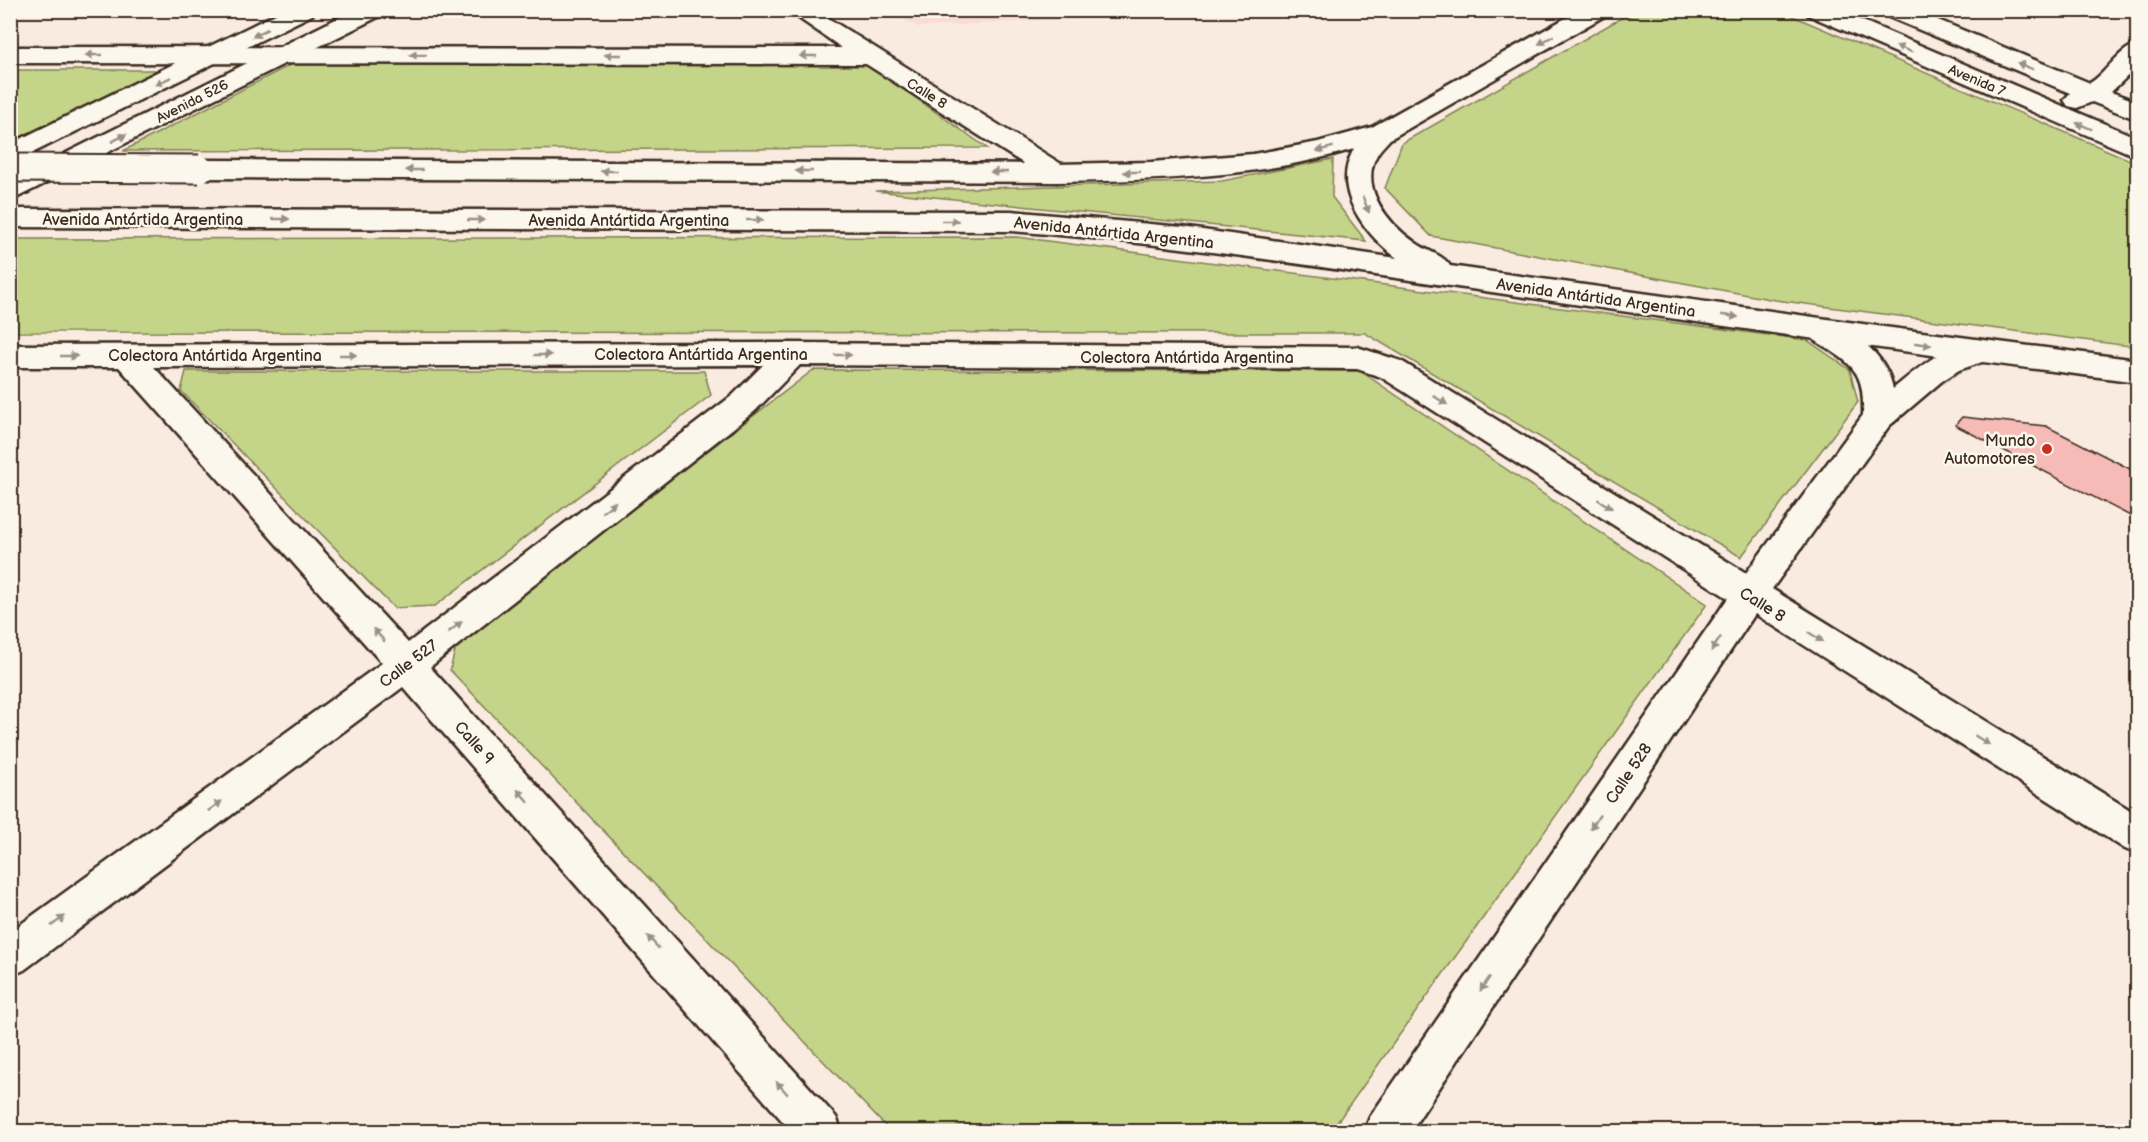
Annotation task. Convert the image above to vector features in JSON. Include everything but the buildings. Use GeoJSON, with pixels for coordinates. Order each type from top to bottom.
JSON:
{"type":"FeatureCollection","features":[{"type":"Feature","properties":{"kind":"street","name":"Avenida 526"},"geometry":{"type":"LineString","coordinates":[[10,155],[304,10]]}},
{"type":"Feature","properties":{"kind":"street","name":"Avenida 526"},"geometry":{"type":"LineString","coordinates":[[10,192],[374,10]]}},
{"type":"Feature","properties":{"kind":"street","name":"Calle 8"},"geometry":{"type":"LineString","coordinates":[[798,10],[867,56],[1057,173]]}},
{"type":"Feature","properties":{"kind":"street","name":"Avenida 7"},"geometry":{"type":"LineString","coordinates":[[1816,10],[2138,148]]}},
{"type":"Feature","properties":{"kind":"street","name":"Avenida 7"},"geometry":{"type":"LineString","coordinates":[[1892,10],[2138,112]]}},
{"type":"Feature","properties":{"kind":"street"},"geometry":{"type":"LineString","coordinates":[[10,168],[1057,173],[1151,171],[1253,163],[1319,151],[1381,133],[1597,11]]}},
{"type":"Feature","properties":{"kind":"street"},"geometry":{"type":"LineString","coordinates":[[2038,106],[2075,101],[2093,94],[2124,69],[2138,51]]}},
{"type":"Feature","properties":{"kind":"street"},"geometry":{"type":"LineString","coordinates":[[10,55],[867,56]]}},
{"type":"Feature","properties":{"kind":"street"},"geometry":{"type":"LineString","coordinates":[[1381,133],[1364,155],[1359,182],[1368,211],[1390,239],[1423,262],[1464,278]]}},
{"type":"Feature","properties":{"kind":"street","name":"Avenida Antártida Argentina"},"geometry":{"type":"LineString","coordinates":[[10,218],[1011,221],[1103,228],[1978,352],[2138,371]]}},
{"type":"Feature","properties":{"kind":"street"},"geometry":{"type":"LineString","coordinates":[[1820,330],[1845,345],[1869,366],[1877,384],[1878,418]]}},
{"type":"Feature","properties":{"kind":"street","name":"Calle 528"},"geometry":{"type":"LineString","coordinates":[[1385,1131],[1749,595],[1878,418],[1932,373],[1949,362],[1978,352]]}},
{"type":"Feature","properties":{"kind":"street","name":"Colectora Antártida Argentina"},"geometry":{"type":"LineString","coordinates":[[10,356],[793,354],[1358,358],[1391,369]]}},
{"type":"Feature","properties":{"kind":"street","name":"Calle 527"},"geometry":{"type":"LineString","coordinates":[[10,956],[406,665],[744,403],[793,354]]}},
{"type":"Feature","properties":{"kind":"street","name":"Calle 9"},"geometry":{"type":"LineString","coordinates":[[126,355],[821,1131]]}},
{"type":"Feature","properties":{"kind":"street","name":"Calle 8"},"geometry":{"type":"LineString","coordinates":[[1391,369],[1749,595],[2138,836]]}},
{"type":"Feature","properties":{"kind":"shaded area"},"geometry":{"type":"Polygon","coordinates":[[[888,11],[1216,11],[918,27],[888,11]]]}},
{"type":"Feature","properties":{"kind":"green space"},"geometry":{"type":"Polygon","coordinates":[[[1656,11],[1781,11],[2137,163],[2137,347],[1775,300],[1431,236],[1385,188],[1402,143],[1623,17],[1656,11]]]}},
{"type":"Feature","properties":{"kind":"green space"},"geometry":{"type":"Polygon","coordinates":[[[292,64],[867,64],[987,148],[123,151],[292,64]]]}},
{"type":"Feature","properties":{"kind":"green space"},"geometry":{"type":"Polygon","coordinates":[[[11,70],[162,70],[11,142],[11,70]]]}},
{"type":"Feature","properties":{"kind":"green space"},"geometry":{"type":"Polygon","coordinates":[[[1333,159],[1332,197],[1366,241],[875,191],[1222,181],[1333,159]]]}},
{"type":"Feature","properties":{"kind":"green space"},"geometry":{"type":"Polygon","coordinates":[[[1017,237],[1807,340],[1850,370],[1858,402],[1741,557],[1365,333],[11,332],[11,239],[1017,237]]]}},
{"type":"Feature","properties":{"kind":"green space"},"geometry":{"type":"Polygon","coordinates":[[[813,370],[1360,371],[1707,604],[1331,1131],[890,1131],[450,670],[457,643],[813,370]]]}},
{"type":"Feature","properties":{"kind":"green space"},"geometry":{"type":"Polygon","coordinates":[[[186,371],[704,371],[711,395],[435,606],[394,608],[181,391],[186,371]]]}},
{"type":"Feature","properties":{"kind":"place","name":"Mundo Automotores"},"geometry":{"type":"Point","coordinates":[2047,449]}}]}
